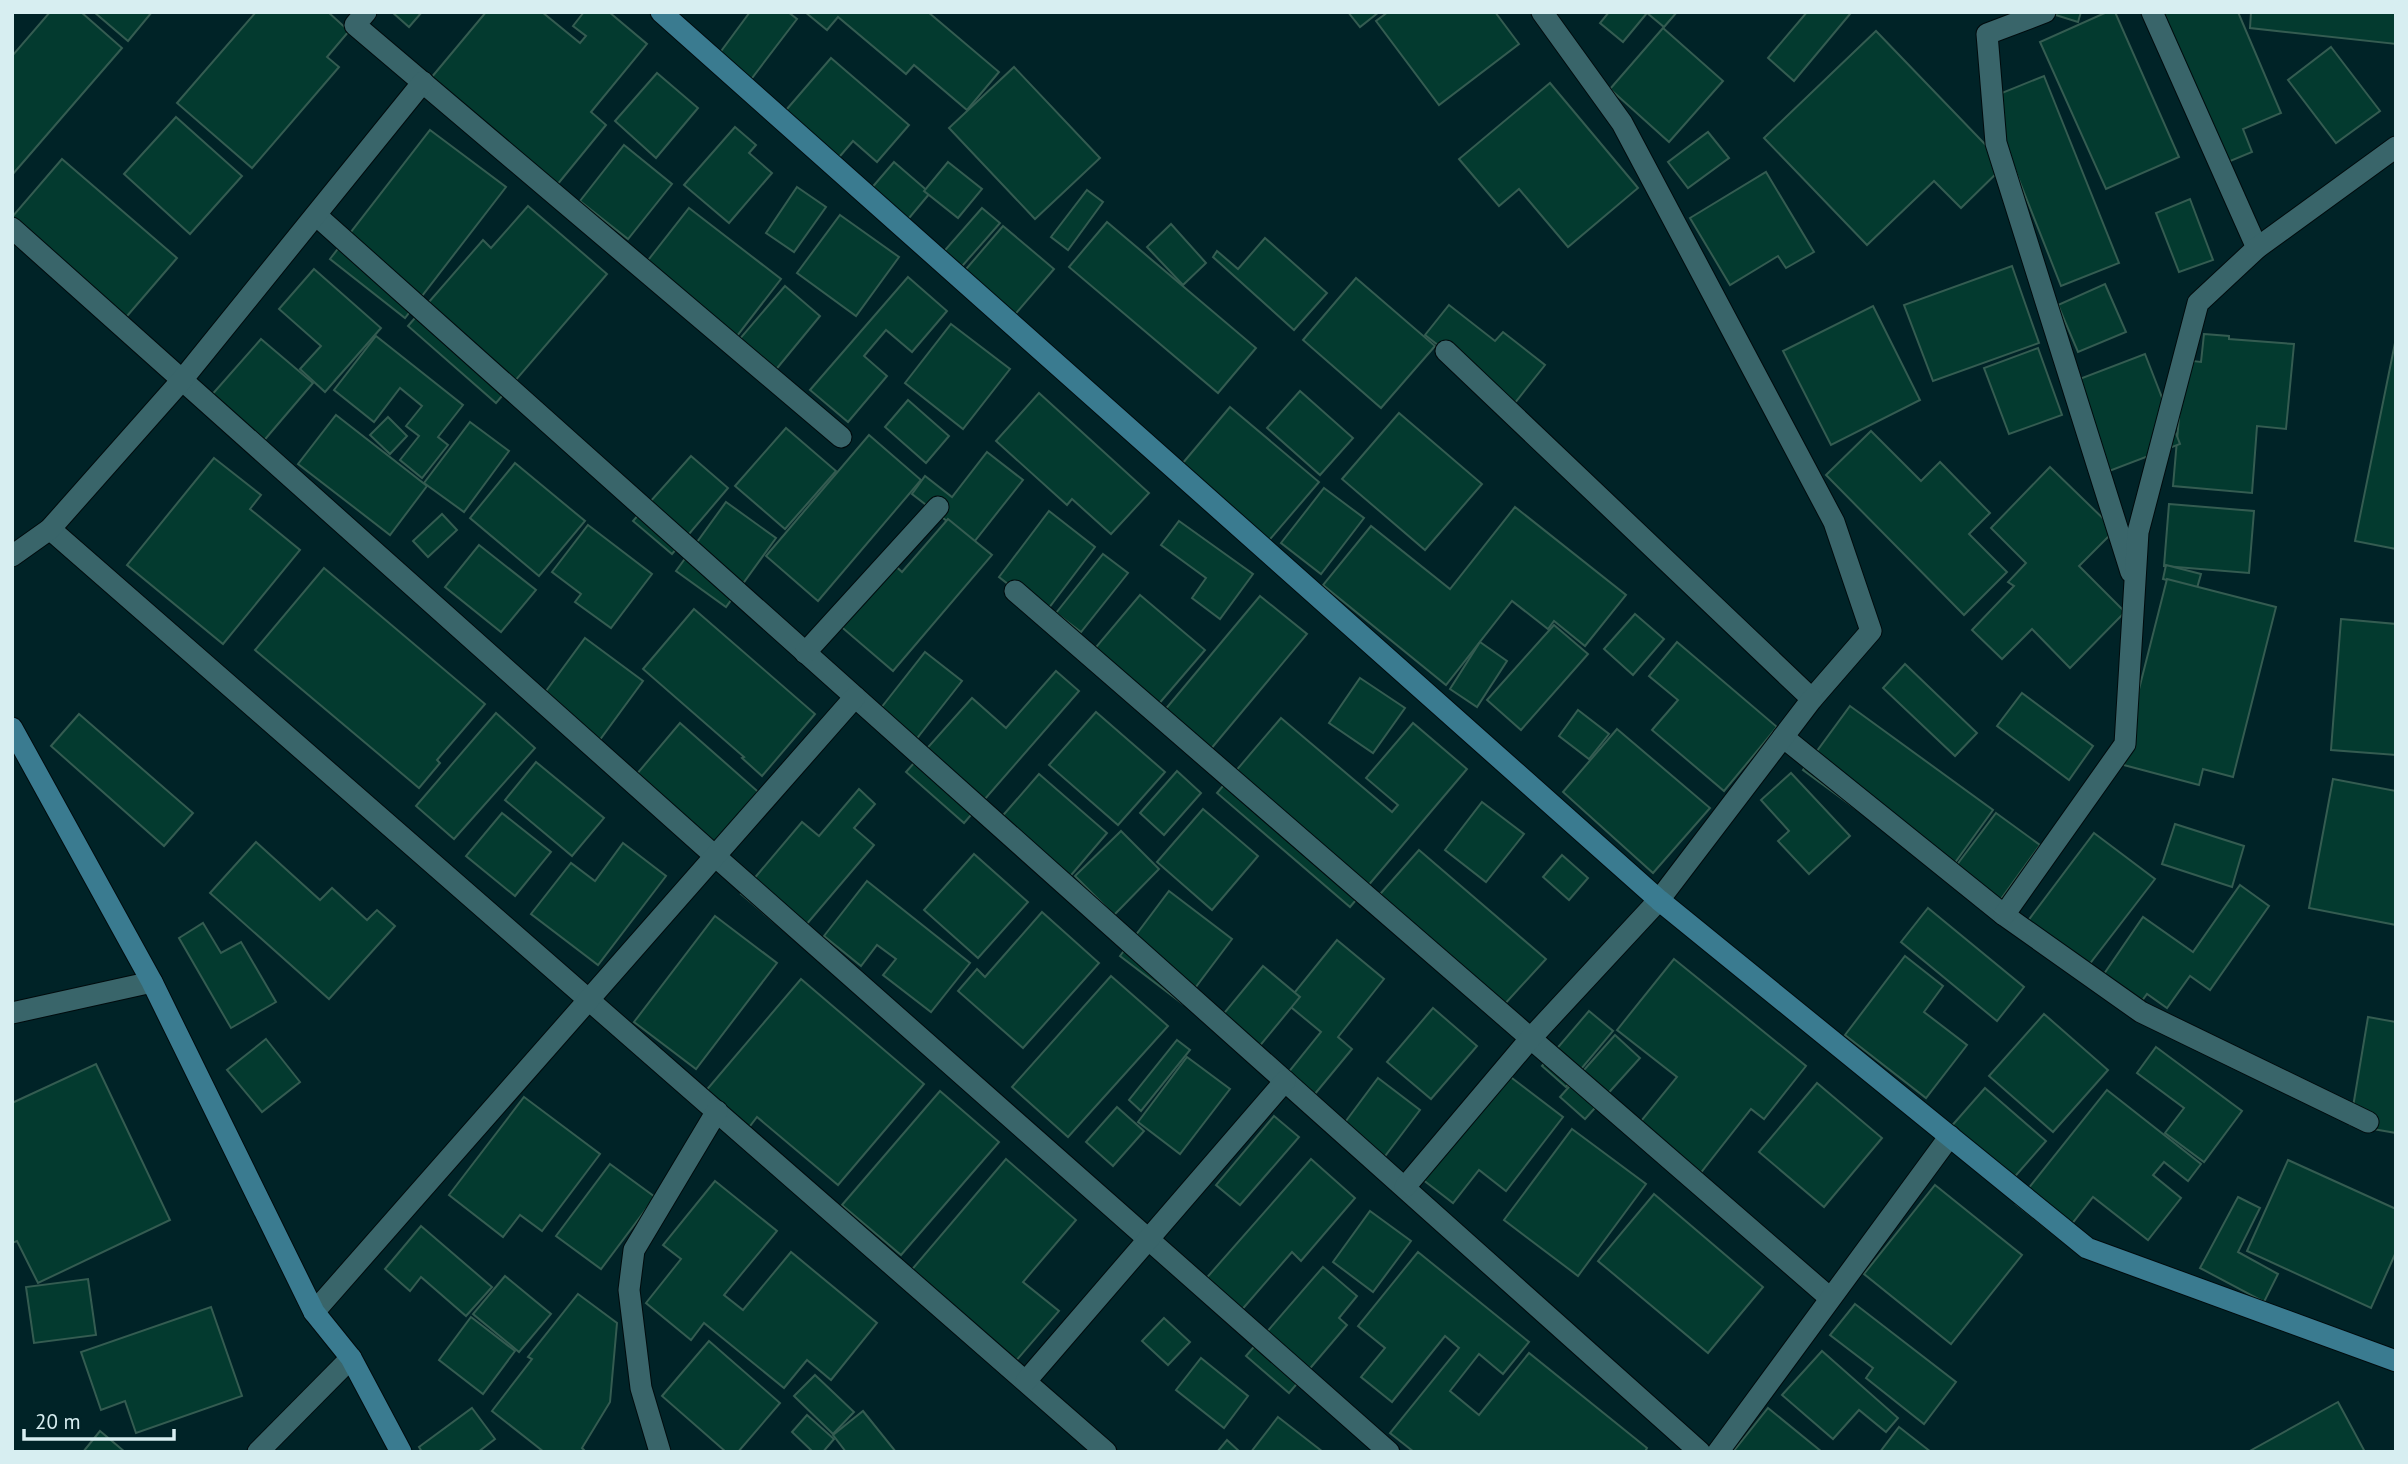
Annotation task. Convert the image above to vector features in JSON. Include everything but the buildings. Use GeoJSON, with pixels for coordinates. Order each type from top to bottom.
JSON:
{"type":"FeatureCollection","features":[{"type":"Feature","properties":{"kind":"street"},"geometry":{"type":"LineString","coordinates":[[366,12],[355,25],[841,437]]}},
{"type":"Feature","properties":{"kind":"street"},"geometry":{"type":"LineString","coordinates":[[661,12],[1659,900],[2087,1248],[2396,1361]]}},
{"type":"Feature","properties":{"kind":"street"},"geometry":{"type":"LineString","coordinates":[[1405,1187],[1530,1039],[1659,900],[1812,699],[1871,631],[1834,522],[1622,123],[1542,12]]}},
{"type":"Feature","properties":{"kind":"street"},"geometry":{"type":"LineString","coordinates":[[2045,12],[1987,34],[1996,144],[2135,583]]}},
{"type":"Feature","properties":{"kind":"street"},"geometry":{"type":"LineString","coordinates":[[2152,12],[2257,248]]}},
{"type":"Feature","properties":{"kind":"street"},"geometry":{"type":"LineString","coordinates":[[12,556],[50,529],[182,380],[423,82]]}},
{"type":"Feature","properties":{"kind":"street"},"geometry":{"type":"LineString","coordinates":[[2004,915],[2125,744],[2138,532],[2198,303],[2257,248],[2396,148]]}},
{"type":"Feature","properties":{"kind":"street"},"geometry":{"type":"LineString","coordinates":[[317,216],[1700,1452]]}},
{"type":"Feature","properties":{"kind":"street"},"geometry":{"type":"LineString","coordinates":[[12,228],[715,856],[1389,1452]]}},
{"type":"Feature","properties":{"kind":"street"},"geometry":{"type":"LineString","coordinates":[[1446,351],[1812,699]]}},
{"type":"Feature","properties":{"kind":"street"},"geometry":{"type":"LineString","coordinates":[[805,653],[938,507]]}},
{"type":"Feature","properties":{"kind":"street"},"geometry":{"type":"LineString","coordinates":[[50,529],[1026,1381],[1098,1449]]}},
{"type":"Feature","properties":{"kind":"street"},"geometry":{"type":"LineString","coordinates":[[1015,591],[1830,1298]]}},
{"type":"Feature","properties":{"kind":"street"},"geometry":{"type":"LineString","coordinates":[[314,1312],[855,697]]}},
{"type":"Feature","properties":{"kind":"street"},"geometry":{"type":"LineString","coordinates":[[12,728],[152,982],[314,1312],[351,1358],[401,1452]]}},
{"type":"Feature","properties":{"kind":"street"},"geometry":{"type":"LineString","coordinates":[[1783,737],[2004,915],[2141,1012],[2368,1122]]}},
{"type":"Feature","properties":{"kind":"street"},"geometry":{"type":"LineString","coordinates":[[12,1013],[152,982]]}},
{"type":"Feature","properties":{"kind":"street"},"geometry":{"type":"LineString","coordinates":[[1026,1381],[1285,1081]]}},
{"type":"Feature","properties":{"kind":"street"},"geometry":{"type":"LineString","coordinates":[[660,1452],[641,1388],[629,1290],[634,1250],[717,1111]]}},
{"type":"Feature","properties":{"kind":"street"},"geometry":{"type":"LineString","coordinates":[[1718,1452],[1950,1136]]}},
{"type":"Feature","properties":{"kind":"street"},"geometry":{"type":"LineString","coordinates":[[258,1452],[351,1358]]}}]}
